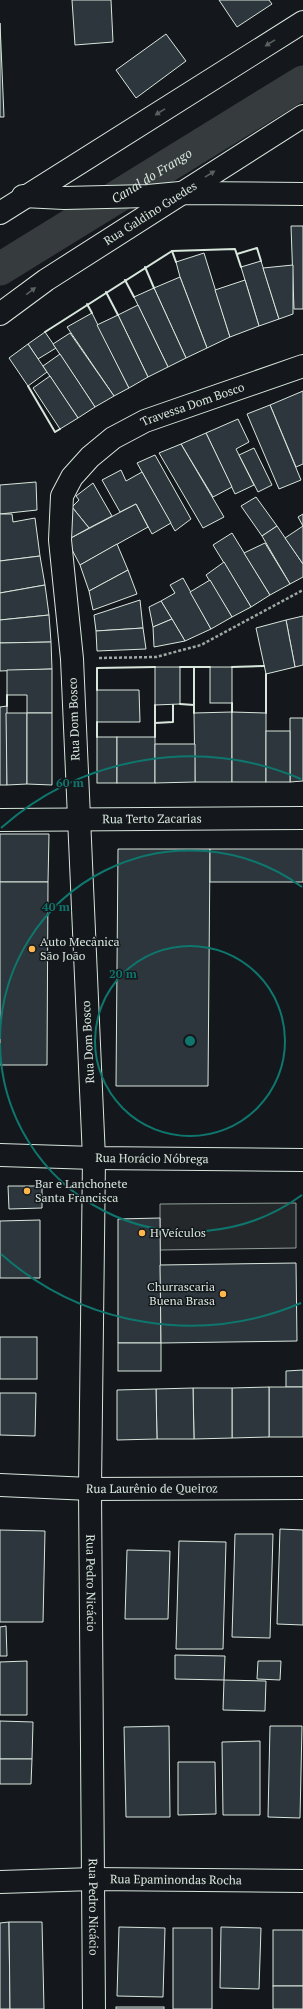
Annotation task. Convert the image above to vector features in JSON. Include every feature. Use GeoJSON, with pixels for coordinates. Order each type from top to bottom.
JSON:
{"type":"FeatureCollection","features":[{"type":"Feature","properties":{"kind":"street"},"geometry":{"type":"LineString","coordinates":[[0,213],[303,22]]}},
{"type":"Feature","properties":{"kind":"street","name":"Rua Galdino Guedes"},"geometry":{"type":"LineString","coordinates":[[0,314],[46,280],[180,193],[303,116]]}},
{"type":"Feature","properties":{"kind":"street"},"geometry":{"type":"LineString","coordinates":[[0,195],[64,198],[148,196],[180,193],[303,194]]}},
{"type":"Feature","properties":{"kind":"street","name":"Travessa Dom Bosco"},"geometry":{"type":"LineString","coordinates":[[90,457],[113,438],[145,421],[303,366]]}},
{"type":"Feature","properties":{"kind":"street","name":"Rua Dom Bosco"},"geometry":{"type":"LineString","coordinates":[[90,457],[72,477],[62,496],[60,540],[72,659],[94,1158]]}},
{"type":"Feature","properties":{"kind":"street","name":"Rua Terto Zacarias"},"geometry":{"type":"LineString","coordinates":[[0,820],[78,821],[303,818]]}},
{"type":"Feature","properties":{"kind":"street","name":"Rua Horácio Nóbrega"},"geometry":{"type":"LineString","coordinates":[[0,1155],[94,1158],[303,1160]]}},
{"type":"Feature","properties":{"kind":"street","name":"Rua Pedro Nicácio"},"geometry":{"type":"LineString","coordinates":[[94,1158],[90,1489],[94,2009]]}},
{"type":"Feature","properties":{"kind":"street","name":"Rua Laurênio de Queiroz"},"geometry":{"type":"LineString","coordinates":[[0,1485],[90,1489],[303,1488]]}},
{"type":"Feature","properties":{"kind":"street","name":"Rua Epaminondas Rocha"},"geometry":{"type":"LineString","coordinates":[[0,1882],[93,1879],[303,1881]]}},
{"type":"Feature","properties":{"kind":"path"},"geometry":{"type":"LineString","coordinates":[[72,659],[156,656],[201,645],[303,590]]}},
{"type":"Feature","properties":{"kind":"shaded area"},"geometry":{"type":"Polygon","coordinates":[[[296,1203],[296,1248],[160,1250],[160,1204],[296,1203]]]}},
{"type":"Feature","properties":{"kind":"building"},"geometry":{"type":"Polygon","coordinates":[[[72,0],[111,0],[113,42],[75,45],[72,0]]]}},
{"type":"Feature","properties":{"kind":"building"},"geometry":{"type":"Polygon","coordinates":[[[219,0],[269,0],[272,4],[237,27],[219,0]]]}},
{"type":"Feature","properties":{"kind":"building"},"geometry":{"type":"Polygon","coordinates":[[[0,23],[4,117],[0,117],[0,23]]]}},
{"type":"Feature","properties":{"kind":"building"},"geometry":{"type":"Polygon","coordinates":[[[166,34],[186,61],[136,98],[116,70],[166,34]]]}},
{"type":"Feature","properties":{"kind":"building"},"geometry":{"type":"Polygon","coordinates":[[[291,226],[303,226],[303,309],[294,309],[291,226]]]}},
{"type":"Feature","properties":{"kind":"building"},"geometry":{"type":"Polygon","coordinates":[[[204,253],[230,337],[207,348],[180,277],[176,262],[204,253]]]}},
{"type":"Feature","properties":{"kind":"building"},"geometry":{"type":"Polygon","coordinates":[[[261,261],[279,319],[259,326],[241,267],[261,261]]]}},
{"type":"Feature","properties":{"kind":"building"},"geometry":{"type":"Polygon","coordinates":[[[293,265],[293,314],[279,319],[263,268],[293,265]]]}},
{"type":"Feature","properties":{"kind":"building"},"geometry":{"type":"Polygon","coordinates":[[[180,277],[207,348],[186,358],[154,288],[180,277]]]}},
{"type":"Feature","properties":{"kind":"building"},"geometry":{"type":"Polygon","coordinates":[[[245,280],[259,326],[230,337],[215,290],[245,280]]]}},
{"type":"Feature","properties":{"kind":"building"},"geometry":{"type":"Polygon","coordinates":[[[154,288],[186,358],[168,367],[134,297],[154,288]]]}},
{"type":"Feature","properties":{"kind":"building"},"geometry":{"type":"Polygon","coordinates":[[[138,305],[168,367],[148,377],[118,315],[138,305]]]}},
{"type":"Feature","properties":{"kind":"building"},"geometry":{"type":"Polygon","coordinates":[[[92,313],[129,388],[114,396],[67,327],[92,313]]]}},
{"type":"Feature","properties":{"kind":"building"},"geometry":{"type":"Polygon","coordinates":[[[118,315],[148,377],[129,388],[97,325],[118,315]]]}},
{"type":"Feature","properties":{"kind":"building"},"geometry":{"type":"Polygon","coordinates":[[[45,332],[56,348],[38,359],[28,344],[45,332]]]}},
{"type":"Feature","properties":{"kind":"building"},"geometry":{"type":"Polygon","coordinates":[[[70,333],[114,396],[95,407],[53,344],[70,333]]]}},
{"type":"Feature","properties":{"kind":"building"},"geometry":{"type":"Polygon","coordinates":[[[28,344],[47,372],[28,386],[9,358],[28,344]]]}},
{"type":"Feature","properties":{"kind":"building"},"geometry":{"type":"Polygon","coordinates":[[[60,354],[95,407],[78,418],[43,366],[60,354]]]}},
{"type":"Feature","properties":{"kind":"building"},"geometry":{"type":"Polygon","coordinates":[[[50,376],[78,418],[60,429],[33,388],[50,376]]]}},
{"type":"Feature","properties":{"kind":"building"},"geometry":{"type":"Polygon","coordinates":[[[303,391],[303,464],[296,467],[270,405],[303,391]]]}},
{"type":"Feature","properties":{"kind":"building"},"geometry":{"type":"Polygon","coordinates":[[[270,405],[301,480],[279,489],[247,414],[270,405]]]}},
{"type":"Feature","properties":{"kind":"building"},"geometry":{"type":"Polygon","coordinates":[[[238,419],[249,442],[236,449],[254,485],[235,494],[206,433],[238,419]]]}},
{"type":"Feature","properties":{"kind":"building"},"geometry":{"type":"Polygon","coordinates":[[[206,433],[232,487],[213,497],[181,444],[206,433]]]}},
{"type":"Feature","properties":{"kind":"building"},"geometry":{"type":"Polygon","coordinates":[[[181,444],[224,517],[203,528],[159,453],[181,444]]]}},
{"type":"Feature","properties":{"kind":"building"},"geometry":{"type":"Polygon","coordinates":[[[254,448],[272,485],[258,492],[239,455],[254,448]]]}},
{"type":"Feature","properties":{"kind":"building"},"geometry":{"type":"Polygon","coordinates":[[[155,455],[191,519],[175,531],[137,463],[155,455]]]}},
{"type":"Feature","properties":{"kind":"building"},"geometry":{"type":"Polygon","coordinates":[[[121,470],[126,481],[142,472],[171,523],[152,534],[136,504],[120,512],[102,480],[121,470]]]}},
{"type":"Feature","properties":{"kind":"building"},"geometry":{"type":"Polygon","coordinates":[[[36,482],[37,510],[0,514],[0,485],[36,482]]]}},
{"type":"Feature","properties":{"kind":"building"},"geometry":{"type":"Polygon","coordinates":[[[93,483],[112,516],[89,528],[72,507],[79,500],[76,496],[93,483]]]}},
{"type":"Feature","properties":{"kind":"building"},"geometry":{"type":"Polygon","coordinates":[[[256,497],[277,526],[262,536],[241,506],[256,497]]]}},
{"type":"Feature","properties":{"kind":"building"},"geometry":{"type":"Polygon","coordinates":[[[136,504],[148,527],[80,565],[67,540],[136,504]]]}},
{"type":"Feature","properties":{"kind":"building"},"geometry":{"type":"Polygon","coordinates":[[[72,507],[89,528],[67,540],[72,507]]]}},
{"type":"Feature","properties":{"kind":"building"},"geometry":{"type":"Polygon","coordinates":[[[0,514],[12,514],[13,522],[35,518],[40,556],[0,561],[0,514]]]}},
{"type":"Feature","properties":{"kind":"building"},"geometry":{"type":"Polygon","coordinates":[[[303,514],[303,526],[298,517],[303,514]]]}},
{"type":"Feature","properties":{"kind":"building"},"geometry":{"type":"Polygon","coordinates":[[[277,526],[303,564],[303,577],[290,584],[262,536],[277,526]]]}},
{"type":"Feature","properties":{"kind":"building"},"geometry":{"type":"Polygon","coordinates":[[[303,526],[303,564],[285,538],[303,526]]]}},
{"type":"Feature","properties":{"kind":"building"},"geometry":{"type":"Polygon","coordinates":[[[232,533],[270,595],[251,607],[213,545],[232,533]]]}},
{"type":"Feature","properties":{"kind":"building"},"geometry":{"type":"Polygon","coordinates":[[[265,543],[290,584],[270,595],[244,553],[265,543]]]}},
{"type":"Feature","properties":{"kind":"building"},"geometry":{"type":"Polygon","coordinates":[[[117,544],[128,570],[89,591],[80,565],[117,544]]]}},
{"type":"Feature","properties":{"kind":"building"},"geometry":{"type":"Polygon","coordinates":[[[40,556],[45,585],[0,593],[0,561],[40,556]]]}},
{"type":"Feature","properties":{"kind":"building"},"geometry":{"type":"Polygon","coordinates":[[[224,562],[251,607],[232,617],[206,575],[224,562]]]}},
{"type":"Feature","properties":{"kind":"building"},"geometry":{"type":"Polygon","coordinates":[[[128,570],[137,594],[93,610],[89,591],[128,570]]]}},
{"type":"Feature","properties":{"kind":"building"},"geometry":{"type":"Polygon","coordinates":[[[183,578],[211,629],[185,641],[161,601],[175,593],[170,585],[183,578]]]}},
{"type":"Feature","properties":{"kind":"building"},"geometry":{"type":"Polygon","coordinates":[[[210,580],[232,617],[211,629],[190,592],[210,580]]]}},
{"type":"Feature","properties":{"kind":"building"},"geometry":{"type":"Polygon","coordinates":[[[45,585],[49,615],[0,620],[0,593],[45,585]]]}},
{"type":"Feature","properties":{"kind":"building"},"geometry":{"type":"Polygon","coordinates":[[[140,600],[143,628],[96,631],[94,615],[140,600]]]}},
{"type":"Feature","properties":{"kind":"building"},"geometry":{"type":"Polygon","coordinates":[[[161,601],[172,619],[153,627],[149,607],[161,601]]]}},
{"type":"Feature","properties":{"kind":"building"},"geometry":{"type":"Polygon","coordinates":[[[49,615],[51,642],[0,643],[0,620],[49,615]]]}},
{"type":"Feature","properties":{"kind":"building"},"geometry":{"type":"Polygon","coordinates":[[[303,616],[303,665],[295,667],[286,620],[303,616]]]}},
{"type":"Feature","properties":{"kind":"building"},"geometry":{"type":"Polygon","coordinates":[[[172,619],[185,641],[154,647],[153,627],[172,619]]]}},
{"type":"Feature","properties":{"kind":"building"},"geometry":{"type":"Polygon","coordinates":[[[286,620],[295,667],[266,674],[256,628],[286,620]]]}},
{"type":"Feature","properties":{"kind":"building"},"geometry":{"type":"Polygon","coordinates":[[[143,628],[146,649],[97,651],[96,631],[143,628]]]}},
{"type":"Feature","properties":{"kind":"building"},"geometry":{"type":"Polygon","coordinates":[[[51,642],[52,669],[0,671],[0,643],[51,642]]]}},
{"type":"Feature","properties":{"kind":"building"},"geometry":{"type":"Polygon","coordinates":[[[155,667],[180,667],[180,704],[155,705],[155,667]]]}},
{"type":"Feature","properties":{"kind":"building"},"geometry":{"type":"Polygon","coordinates":[[[210,667],[232,667],[232,703],[210,703],[210,667]]]}},
{"type":"Feature","properties":{"kind":"building"},"geometry":{"type":"Polygon","coordinates":[[[52,669],[52,713],[27,713],[27,695],[7,695],[7,670],[52,669]]]}},
{"type":"Feature","properties":{"kind":"building"},"geometry":{"type":"Polygon","coordinates":[[[97,690],[139,690],[140,722],[97,722],[97,690]]]}},
{"type":"Feature","properties":{"kind":"building"},"geometry":{"type":"Polygon","coordinates":[[[7,706],[7,785],[0,785],[0,707],[7,706]]]}},
{"type":"Feature","properties":{"kind":"building"},"geometry":{"type":"Polygon","coordinates":[[[232,712],[232,782],[195,782],[194,713],[232,712]]]}},
{"type":"Feature","properties":{"kind":"building"},"geometry":{"type":"Polygon","coordinates":[[[232,712],[266,713],[266,782],[232,782],[232,712]]]}},
{"type":"Feature","properties":{"kind":"building"},"geometry":{"type":"Polygon","coordinates":[[[6,713],[27,713],[27,784],[7,785],[6,713]]]}},
{"type":"Feature","properties":{"kind":"building"},"geometry":{"type":"Polygon","coordinates":[[[27,713],[52,713],[52,785],[27,784],[27,713]]]}},
{"type":"Feature","properties":{"kind":"building"},"geometry":{"type":"Polygon","coordinates":[[[290,718],[303,718],[303,781],[290,782],[290,718]]]}},
{"type":"Feature","properties":{"kind":"building"},"geometry":{"type":"Polygon","coordinates":[[[266,731],[290,731],[290,782],[266,782],[266,731]]]}},
{"type":"Feature","properties":{"kind":"building"},"geometry":{"type":"Polygon","coordinates":[[[97,737],[117,737],[117,783],[97,783],[97,737]]]}},
{"type":"Feature","properties":{"kind":"building"},"geometry":{"type":"Polygon","coordinates":[[[117,737],[155,737],[155,783],[117,783],[117,737]]]}},
{"type":"Feature","properties":{"kind":"building"},"geometry":{"type":"Polygon","coordinates":[[[155,744],[195,744],[195,782],[155,783],[155,744]]]}},
{"type":"Feature","properties":{"kind":"building"},"geometry":{"type":"Polygon","coordinates":[[[0,834],[49,834],[48,882],[0,882],[0,834]]]}},
{"type":"Feature","properties":{"kind":"building"},"geometry":{"type":"Polygon","coordinates":[[[118,849],[210,849],[208,1086],[116,1086],[118,849]]]}},
{"type":"Feature","properties":{"kind":"building"},"geometry":{"type":"Polygon","coordinates":[[[210,849],[303,849],[303,882],[210,882],[210,849]]]}},
{"type":"Feature","properties":{"kind":"building"},"geometry":{"type":"Polygon","coordinates":[[[0,882],[48,882],[47,1065],[0,1065],[0,882]]]}},
{"type":"Feature","properties":{"kind":"building"},"geometry":{"type":"Polygon","coordinates":[[[8,1186],[42,1186],[42,1208],[9,1209],[8,1186]]]}},
{"type":"Feature","properties":{"kind":"building"},"geometry":{"type":"Polygon","coordinates":[[[160,1218],[161,1343],[118,1343],[118,1219],[160,1218]]]}},
{"type":"Feature","properties":{"kind":"building"},"geometry":{"type":"Polygon","coordinates":[[[40,1220],[40,1278],[0,1278],[0,1221],[40,1220]]]}},
{"type":"Feature","properties":{"kind":"building"},"geometry":{"type":"Polygon","coordinates":[[[296,1263],[297,1341],[161,1343],[160,1265],[296,1263]]]}},
{"type":"Feature","properties":{"kind":"building"},"geometry":{"type":"Polygon","coordinates":[[[0,1337],[37,1337],[37,1379],[0,1379],[0,1337]]]}},
{"type":"Feature","properties":{"kind":"building"},"geometry":{"type":"Polygon","coordinates":[[[118,1343],[161,1343],[161,1371],[118,1371],[118,1343]]]}},
{"type":"Feature","properties":{"kind":"building"},"geometry":{"type":"Polygon","coordinates":[[[303,1370],[303,1387],[286,1387],[286,1371],[303,1370]]]}},
{"type":"Feature","properties":{"kind":"building"},"geometry":{"type":"Polygon","coordinates":[[[269,1387],[303,1387],[303,1437],[269,1437],[269,1387]]]}},
{"type":"Feature","properties":{"kind":"building"},"geometry":{"type":"Polygon","coordinates":[[[269,1387],[269,1437],[232,1438],[232,1388],[269,1387]]]}},
{"type":"Feature","properties":{"kind":"building"},"geometry":{"type":"Polygon","coordinates":[[[193,1388],[232,1388],[232,1438],[194,1439],[193,1388]]]}},
{"type":"Feature","properties":{"kind":"building"},"geometry":{"type":"Polygon","coordinates":[[[193,1388],[194,1439],[157,1439],[156,1389],[193,1388]]]}},
{"type":"Feature","properties":{"kind":"building"},"geometry":{"type":"Polygon","coordinates":[[[156,1389],[157,1439],[117,1440],[117,1390],[156,1389]]]}},
{"type":"Feature","properties":{"kind":"building"},"geometry":{"type":"Polygon","coordinates":[[[0,1393],[36,1393],[35,1436],[0,1435],[0,1393]]]}},
{"type":"Feature","properties":{"kind":"building"},"geometry":{"type":"Polygon","coordinates":[[[280,1529],[303,1530],[303,1625],[277,1624],[280,1529]]]}},
{"type":"Feature","properties":{"kind":"building"},"geometry":{"type":"Polygon","coordinates":[[[0,1530],[45,1531],[43,1622],[0,1622],[0,1530]]]}},
{"type":"Feature","properties":{"kind":"building"},"geometry":{"type":"Polygon","coordinates":[[[235,1534],[273,1534],[270,1638],[232,1637],[235,1534]]]}},
{"type":"Feature","properties":{"kind":"building"},"geometry":{"type":"Polygon","coordinates":[[[179,1541],[226,1542],[223,1649],[176,1649],[179,1541]]]}},
{"type":"Feature","properties":{"kind":"building"},"geometry":{"type":"Polygon","coordinates":[[[127,1550],[170,1551],[168,1619],[125,1619],[127,1550]]]}},
{"type":"Feature","properties":{"kind":"building"},"geometry":{"type":"Polygon","coordinates":[[[6,1626],[7,1656],[0,1656],[0,1627],[6,1626]]]}},
{"type":"Feature","properties":{"kind":"building"},"geometry":{"type":"Polygon","coordinates":[[[175,1655],[225,1656],[224,1680],[175,1679],[175,1655]]]}},
{"type":"Feature","properties":{"kind":"building"},"geometry":{"type":"Polygon","coordinates":[[[27,1661],[27,1715],[0,1715],[0,1662],[27,1661]]]}},
{"type":"Feature","properties":{"kind":"building"},"geometry":{"type":"Polygon","coordinates":[[[258,1661],[281,1661],[280,1680],[257,1679],[258,1661]]]}},
{"type":"Feature","properties":{"kind":"building"},"geometry":{"type":"Polygon","coordinates":[[[224,1680],[266,1681],[265,1711],[223,1710],[224,1680]]]}},
{"type":"Feature","properties":{"kind":"building"},"geometry":{"type":"Polygon","coordinates":[[[0,1721],[33,1722],[32,1759],[0,1759],[0,1721]]]}},
{"type":"Feature","properties":{"kind":"building"},"geometry":{"type":"Polygon","coordinates":[[[169,1726],[170,1817],[126,1817],[124,1727],[169,1726]]]}},
{"type":"Feature","properties":{"kind":"building"},"geometry":{"type":"Polygon","coordinates":[[[270,1726],[302,1726],[300,1818],[268,1817],[270,1726]]]}},
{"type":"Feature","properties":{"kind":"building"},"geometry":{"type":"Polygon","coordinates":[[[260,1741],[260,1815],[223,1815],[222,1742],[260,1741]]]}},
{"type":"Feature","properties":{"kind":"building"},"geometry":{"type":"Polygon","coordinates":[[[0,1759],[32,1759],[31,1784],[0,1784],[0,1759]]]}},
{"type":"Feature","properties":{"kind":"building"},"geometry":{"type":"Polygon","coordinates":[[[178,1762],[215,1762],[216,1814],[178,1815],[178,1762]]]}},
{"type":"Feature","properties":{"kind":"building"},"geometry":{"type":"Polygon","coordinates":[[[9,1922],[10,2009],[0,2009],[0,1923],[9,1922]]]}},
{"type":"Feature","properties":{"kind":"building"},"geometry":{"type":"Polygon","coordinates":[[[9,1922],[42,1922],[44,2009],[10,2009],[9,1922]]]}},
{"type":"Feature","properties":{"kind":"building"},"geometry":{"type":"Polygon","coordinates":[[[119,1927],[165,1928],[163,1997],[117,1996],[119,1927]]]}},
{"type":"Feature","properties":{"kind":"building"},"geometry":{"type":"Polygon","coordinates":[[[221,1927],[261,1928],[259,1989],[220,1988],[221,1927]]]}},
{"type":"Feature","properties":{"kind":"building"},"geometry":{"type":"Polygon","coordinates":[[[173,1928],[212,1928],[212,2009],[173,2009],[173,1928]]]}},
{"type":"Feature","properties":{"kind":"building"},"geometry":{"type":"Polygon","coordinates":[[[273,1930],[303,1930],[303,1986],[273,1986],[273,1930]]]}},
{"type":"Feature","properties":{"kind":"building"},"geometry":{"type":"Polygon","coordinates":[[[273,1986],[303,1986],[303,2009],[273,2009],[273,1986]]]}},
{"type":"Feature","properties":{"kind":"building"},"geometry":{"type":"Polygon","coordinates":[[[116,2007],[164,2007],[164,2009],[116,2009],[116,2007]]]}},
{"type":"Feature","properties":{"kind":"waterway","name":"Canal do Frango"},"geometry":{"type":"LineString","coordinates":[[0,269],[303,82]]}},
{"type":"Feature","properties":{"kind":"wall"},"geometry":{"type":"LineString","coordinates":[[237,254],[257,248],[261,261]]}},
{"type":"Feature","properties":{"kind":"wall"},"geometry":{"type":"LineString","coordinates":[[45,332],[172,251],[235,249],[241,267]]}},
{"type":"Feature","properties":{"kind":"wall"},"geometry":{"type":"LineString","coordinates":[[172,251],[176,262]]}},
{"type":"Feature","properties":{"kind":"wall"},"geometry":{"type":"LineString","coordinates":[[145,267],[154,288]]}},
{"type":"Feature","properties":{"kind":"wall"},"geometry":{"type":"LineString","coordinates":[[125,280],[134,297]]}},
{"type":"Feature","properties":{"kind":"wall"},"geometry":{"type":"LineString","coordinates":[[106,292],[118,315]]}},
{"type":"Feature","properties":{"kind":"wall"},"geometry":{"type":"LineString","coordinates":[[87,304],[92,313]]}},
{"type":"Feature","properties":{"kind":"wall"},"geometry":{"type":"LineString","coordinates":[[28,386],[55,432],[60,429]]}},
{"type":"Feature","properties":{"kind":"wall"},"geometry":{"type":"LineString","coordinates":[[232,667],[264,666]]}},
{"type":"Feature","properties":{"kind":"wall"},"geometry":{"type":"LineString","coordinates":[[97,690],[97,668],[155,667]]}},
{"type":"Feature","properties":{"kind":"wall"},"geometry":{"type":"LineString","coordinates":[[180,667],[210,667]]}},
{"type":"Feature","properties":{"kind":"wall"},"geometry":{"type":"LineString","coordinates":[[194,667],[194,713]]}},
{"type":"Feature","properties":{"kind":"wall"},"geometry":{"type":"LineString","coordinates":[[266,674],[266,713]]}},
{"type":"Feature","properties":{"kind":"wall"},"geometry":{"type":"LineString","coordinates":[[7,695],[7,706]]}},
{"type":"Feature","properties":{"kind":"wall"},"geometry":{"type":"LineString","coordinates":[[232,703],[232,712]]}},
{"type":"Feature","properties":{"kind":"wall"},"geometry":{"type":"LineString","coordinates":[[180,704],[194,705]]}},
{"type":"Feature","properties":{"kind":"wall"},"geometry":{"type":"LineString","coordinates":[[155,705],[155,737]]}},
{"type":"Feature","properties":{"kind":"wall"},"geometry":{"type":"LineString","coordinates":[[155,723],[173,722],[173,705]]}},
{"type":"Feature","properties":{"kind":"wall"},"geometry":{"type":"LineString","coordinates":[[97,722],[97,737]]}},
{"type":"Feature","properties":{"kind":"place","name":"Auto Mecânica São João"},"geometry":{"type":"Point","coordinates":[32,949]}},
{"type":"Feature","properties":{"kind":"place","name":"Bar e Lanchonete Santa Francisca"},"geometry":{"type":"Point","coordinates":[27,1191]}},
{"type":"Feature","properties":{"kind":"place","name":"H Veículos"},"geometry":{"type":"Point","coordinates":[142,1233]}},
{"type":"Feature","properties":{"kind":"place","name":"Churrascaria Buena Brasa"},"geometry":{"type":"Point","coordinates":[223,1294]}}]}
